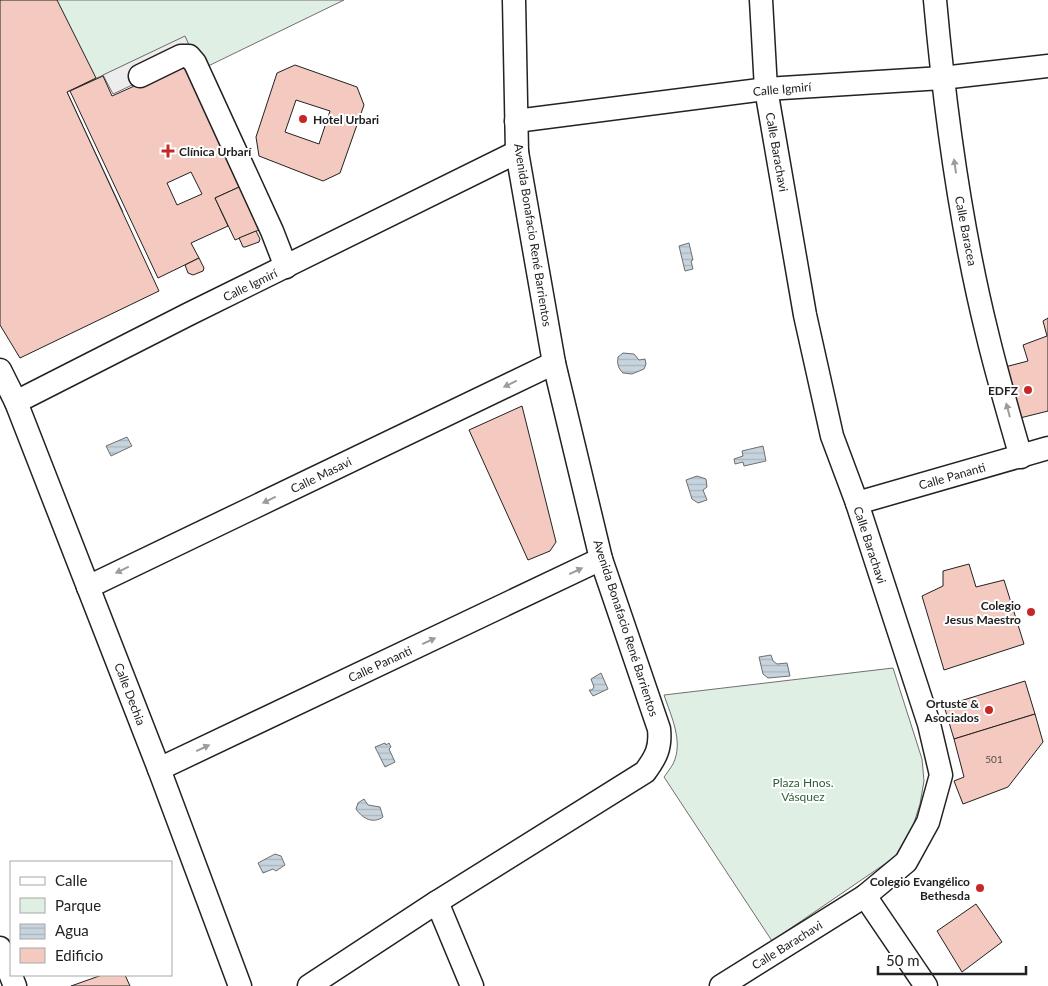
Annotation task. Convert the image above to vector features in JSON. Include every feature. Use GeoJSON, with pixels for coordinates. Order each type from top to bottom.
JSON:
{"type":"FeatureCollection","features":[{"type":"Feature","properties":{"kind":"street","name":"Avenida Bonafacio René Barrientos"},"geometry":{"type":"LineString","coordinates":[[309,986],[437,902],[645,772],[655,757],[660,742],[659,729],[601,560],[554,363],[517,152],[514,0]]}},
{"type":"Feature","properties":{"kind":"street","name":"Calle Barachavi"},"geometry":{"type":"LineString","coordinates":[[722,986],[865,896],[906,862],[928,822],[941,775],[930,724],[832,436],[805,315],[766,89],[760,0]]}},
{"type":"Feature","properties":{"kind":"street","name":"Calle Baracea"},"geometry":{"type":"LineString","coordinates":[[935,0],[942,78],[961,206],[987,332],[1021,457]]}},
{"type":"Feature","properties":{"kind":"street"},"geometry":{"type":"LineString","coordinates":[[140,76],[181,56],[189,56],[195,63],[272,231],[286,267]]}},
{"type":"Feature","properties":{"kind":"street","name":"Calle Igmirí"},"geometry":{"type":"LineString","coordinates":[[516,121],[766,89],[942,78],[1048,66]]}},
{"type":"Feature","properties":{"kind":"street","name":"Calle Igmirí"},"geometry":{"type":"LineString","coordinates":[[16,402],[180,318],[517,152]]}},
{"type":"Feature","properties":{"kind":"street","name":"Calle Masavi"},"geometry":{"type":"LineString","coordinates":[[88,587],[554,363]]}},
{"type":"Feature","properties":{"kind":"street"},"geometry":{"type":"LineString","coordinates":[[0,370],[16,402]]}},
{"type":"Feature","properties":{"kind":"street","name":"Calle Dechia"},"geometry":{"type":"LineString","coordinates":[[16,402],[159,769],[240,986]]}},
{"type":"Feature","properties":{"kind":"street","name":"Calle Pananti"},"geometry":{"type":"LineString","coordinates":[[856,504],[1048,448]]}},
{"type":"Feature","properties":{"kind":"street","name":"Calle Pananti"},"geometry":{"type":"LineString","coordinates":[[159,769],[601,560]]}},
{"type":"Feature","properties":{"kind":"street"},"geometry":{"type":"LineString","coordinates":[[865,896],[926,986]]}},
{"type":"Feature","properties":{"kind":"street"},"geometry":{"type":"LineString","coordinates":[[437,902],[472,986]]}},
{"type":"Feature","properties":{"kind":"street"},"geometry":{"type":"LineString","coordinates":[[0,948],[10,973]]}},
{"type":"Feature","properties":{"kind":"green space"},"geometry":{"type":"Polygon","coordinates":[[[57,0],[344,0],[200,70],[185,37],[67,92],[123,212],[91,229],[0,55],[57,0]]]}},
{"type":"Feature","properties":{"kind":"green space","name":"Plaza Hnos. Vásquez"},"geometry":{"type":"Polygon","coordinates":[[[893,668],[922,759],[924,781],[920,804],[913,826],[895,857],[772,941],[664,777],[676,756],[677,738],[664,695],[893,668]]]}},
{"type":"Feature","properties":{"kind":"shaded area"},"geometry":{"type":"Polygon","coordinates":[[[185,36],[194,56],[113,94],[103,75],[185,36]]]}},
{"type":"Feature","properties":{"kind":"water"},"geometry":{"type":"Polygon","coordinates":[[[689,243],[693,269],[685,271],[679,246],[689,243]]]}},
{"type":"Feature","properties":{"kind":"water"},"geometry":{"type":"Polygon","coordinates":[[[623,353],[634,354],[639,360],[645,359],[644,369],[632,374],[623,373],[619,368],[618,357],[623,353]]]}},
{"type":"Feature","properties":{"kind":"water"},"geometry":{"type":"Polygon","coordinates":[[[127,437],[132,446],[111,456],[106,446],[127,437]]]}},
{"type":"Feature","properties":{"kind":"water"},"geometry":{"type":"Polygon","coordinates":[[[763,446],[766,461],[744,466],[743,462],[735,464],[734,459],[743,456],[742,451],[763,446]]]}},
{"type":"Feature","properties":{"kind":"water"},"geometry":{"type":"Polygon","coordinates":[[[697,476],[706,479],[707,487],[703,490],[707,500],[698,503],[692,499],[686,480],[697,476]]]}},
{"type":"Feature","properties":{"kind":"water"},"geometry":{"type":"Polygon","coordinates":[[[771,655],[773,661],[777,664],[787,663],[790,676],[768,678],[763,674],[759,657],[771,655]]]}},
{"type":"Feature","properties":{"kind":"water"},"geometry":{"type":"Polygon","coordinates":[[[601,673],[608,689],[593,696],[589,690],[592,690],[594,687],[591,679],[601,673]]]}},
{"type":"Feature","properties":{"kind":"water"},"geometry":{"type":"Polygon","coordinates":[[[385,743],[386,745],[389,743],[391,747],[389,749],[395,762],[385,767],[375,747],[385,743]]]}},
{"type":"Feature","properties":{"kind":"water"},"geometry":{"type":"Polygon","coordinates":[[[364,799],[368,805],[380,807],[383,817],[372,820],[362,815],[356,809],[358,803],[364,799]]]}},
{"type":"Feature","properties":{"kind":"water"},"geometry":{"type":"Polygon","coordinates":[[[275,854],[281,856],[285,865],[276,871],[273,869],[263,873],[258,863],[275,854]]]}},
{"type":"Feature","properties":{"kind":"building"},"geometry":{"type":"Polygon","coordinates":[[[0,0],[57,0],[96,78],[67,92],[159,291],[20,358],[0,325],[0,0]]]}},
{"type":"Feature","properties":{"kind":"building","name":"Clínica Urbarí"},"geometry":{"type":"Polygon","coordinates":[[[193,63],[248,183],[215,198],[228,226],[191,243],[199,258],[158,278],[70,91],[103,76],[112,96],[159,75],[161,78],[193,63]],[[191,172],[167,183],[177,205],[202,194],[191,172]]]}},
{"type":"Feature","properties":{"kind":"building"},"geometry":{"type":"Polygon","coordinates":[[[295,65],[357,87],[364,105],[340,173],[323,181],[259,156],[256,137],[277,73],[295,65]],[[296,100],[285,132],[319,144],[330,111],[296,100]]]}},
{"type":"Feature","properties":{"kind":"building"},"geometry":{"type":"Polygon","coordinates":[[[248,183],[266,224],[258,228],[259,230],[235,240],[215,198],[248,183]]]}},
{"type":"Feature","properties":{"kind":"building"},"geometry":{"type":"Polygon","coordinates":[[[256,231],[260,239],[259,242],[243,247],[239,238],[256,231]]]}},
{"type":"Feature","properties":{"kind":"building"},"geometry":{"type":"Polygon","coordinates":[[[199,258],[204,268],[203,271],[193,275],[188,273],[185,265],[199,258]]]}},
{"type":"Feature","properties":{"kind":"building","name":"EDFZ"},"geometry":{"type":"Polygon","coordinates":[[[1048,318],[1048,411],[1016,419],[1001,368],[1028,361],[1023,345],[1047,336],[1043,321],[1048,318]]]}},
{"type":"Feature","properties":{"kind":"building"},"geometry":{"type":"Polygon","coordinates":[[[522,406],[556,542],[550,551],[528,560],[469,430],[522,406]]]}},
{"type":"Feature","properties":{"kind":"building"},"geometry":{"type":"Polygon","coordinates":[[[969,564],[976,587],[1004,580],[1024,644],[944,670],[922,596],[943,586],[943,571],[969,564]]]}},
{"type":"Feature","properties":{"kind":"building","name":"Ortuste & Asociados"},"geometry":{"type":"Polygon","coordinates":[[[1025,681],[1035,714],[954,739],[944,706],[1025,681]]]}},
{"type":"Feature","properties":{"kind":"building"},"geometry":{"type":"Polygon","coordinates":[[[1035,714],[1043,742],[1008,787],[963,804],[954,781],[964,777],[954,739],[1035,714]]]}},
{"type":"Feature","properties":{"kind":"building"},"geometry":{"type":"Polygon","coordinates":[[[976,904],[1002,942],[962,972],[937,931],[976,904]]]}},
{"type":"Feature","properties":{"kind":"building"},"geometry":{"type":"Polygon","coordinates":[[[99,976],[125,976],[130,986],[71,986],[99,976]]]}},
{"type":"Feature","properties":{"kind":"place","name":"Hotel Urbari"},"geometry":{"type":"Point","coordinates":[303,119]}},
{"type":"Feature","properties":{"kind":"place","name":"Clínica Urbarí"},"geometry":{"type":"Point","coordinates":[168,151]}},
{"type":"Feature","properties":{"kind":"place","name":"EDFZ"},"geometry":{"type":"Point","coordinates":[1028,390]}},
{"type":"Feature","properties":{"kind":"place","name":"Colegio Jesus Maestro"},"geometry":{"type":"Point","coordinates":[1031,612]}},
{"type":"Feature","properties":{"kind":"place","name":"Ortuste & Asociados"},"geometry":{"type":"Point","coordinates":[989,710]}},
{"type":"Feature","properties":{"kind":"place","name":"Colegio Evangélico Bethesda"},"geometry":{"type":"Point","coordinates":[980,888]}}]}
